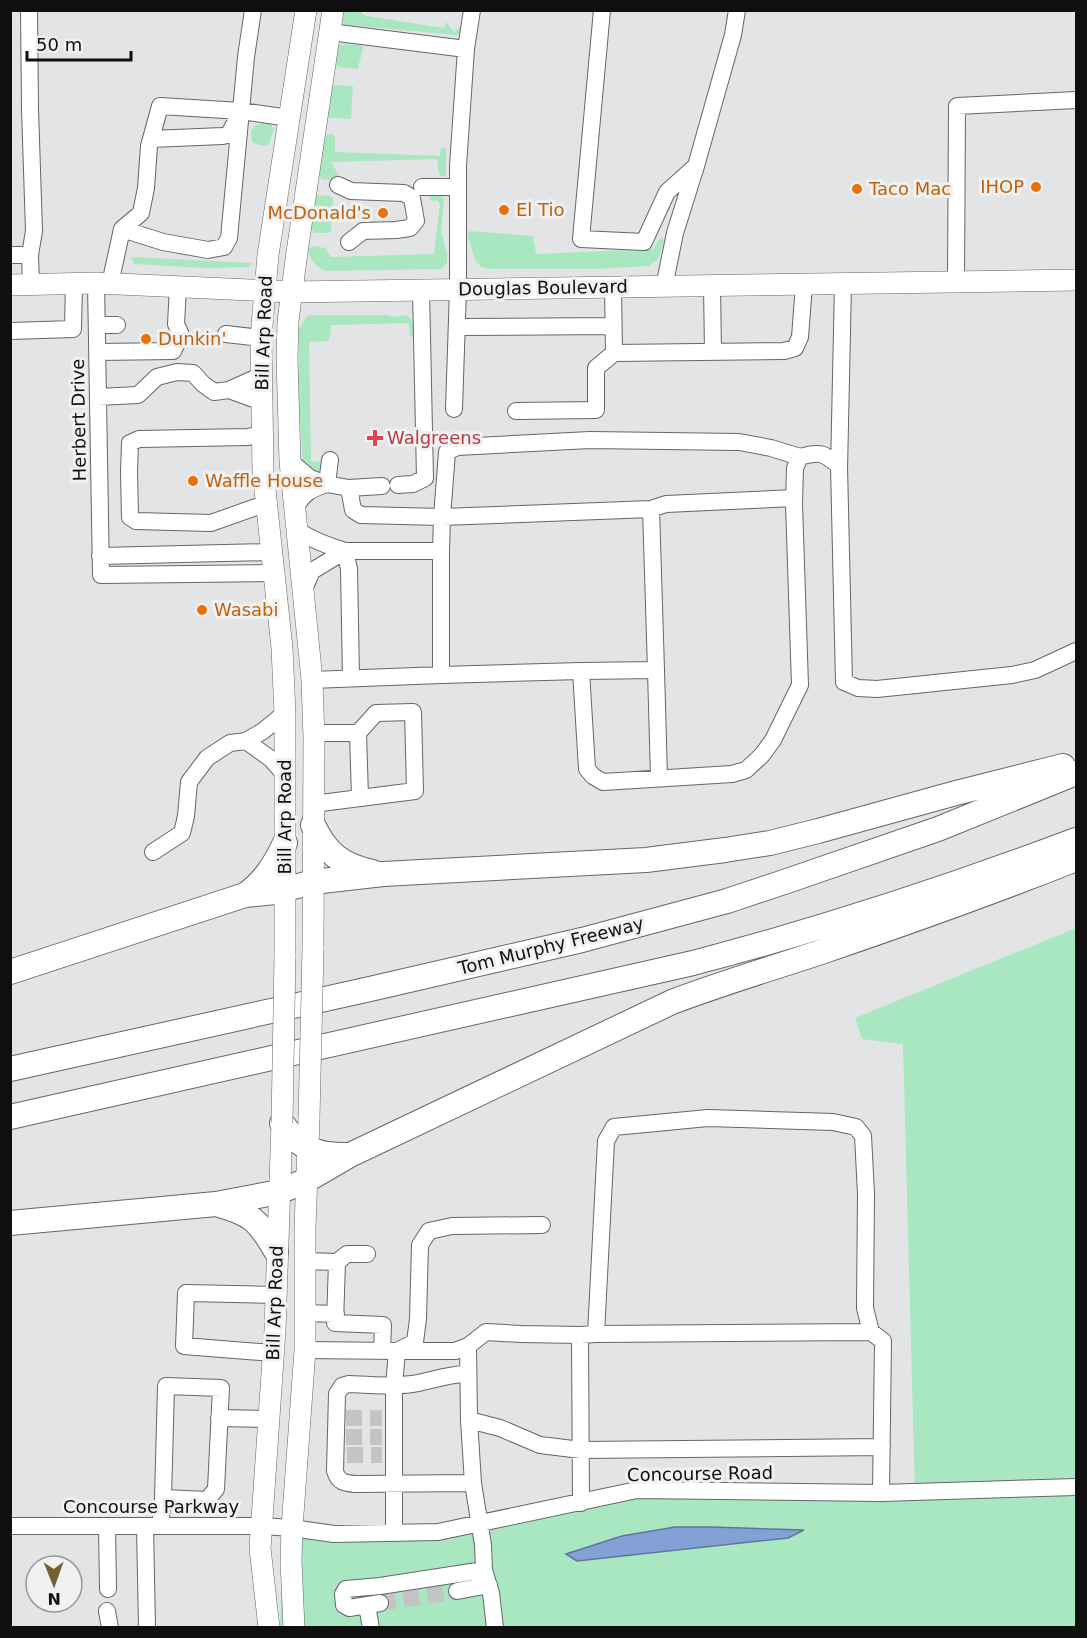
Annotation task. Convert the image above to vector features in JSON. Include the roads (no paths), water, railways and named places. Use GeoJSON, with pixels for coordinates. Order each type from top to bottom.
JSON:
{"type":"FeatureCollection","features":[{"type":"Feature","properties":{"kind":"highway"},"geometry":{"type":"LineString","coordinates":[[10,972],[245,895],[285,890],[313,882],[383,874],[646,860],[770,843],[1077,762]]}},
{"type":"Feature","properties":{"kind":"highway","name":"Tom Murphy Freeway"},"geometry":{"type":"LineString","coordinates":[[10,1069],[582,940],[727,901],[938,829],[1077,773]]}},
{"type":"Feature","properties":{"kind":"highway"},"geometry":{"type":"LineString","coordinates":[[313,815],[323,843],[338,860],[358,869],[383,874]]}},
{"type":"Feature","properties":{"kind":"highway"},"geometry":{"type":"LineString","coordinates":[[10,1118],[693,963],[766,944],[1077,840]]}},
{"type":"Feature","properties":{"kind":"highway"},"geometry":{"type":"LineString","coordinates":[[245,895],[263,880],[285,843]]}},
{"type":"Feature","properties":{"kind":"highway"},"geometry":{"type":"LineString","coordinates":[[10,1223],[216,1204],[279,1192],[307,1180],[350,1155],[672,1002],[713,986],[883,931],[1077,859]]}},
{"type":"Feature","properties":{"kind":"highway"},"geometry":{"type":"LineString","coordinates":[[282,1123],[294,1139],[308,1149],[328,1155],[350,1155]]}},
{"type":"Feature","properties":{"kind":"highway"},"geometry":{"type":"LineString","coordinates":[[216,1204],[246,1214],[256,1221],[276,1251]]}},
{"type":"Feature","properties":{"kind":"main road","name":"Bill Arp Road"},"geometry":{"type":"LineString","coordinates":[[268,1628],[260,1548],[273,1353],[282,1123],[285,713],[282,648],[262,434],[261,338],[264,290],[306,10]]}},
{"type":"Feature","properties":{"kind":"main road","name":"Bill Arp Road"},"geometry":{"type":"LineString","coordinates":[[294,1628],[292,1527],[305,1350],[313,949],[314,733],[312,680],[290,461],[287,359],[288,321],[333,10]]}},
{"type":"Feature","properties":{"kind":"main road","name":"Douglas Boulevard"},"geometry":{"type":"LineString","coordinates":[[21,284],[103,283],[292,292],[1077,280]]}},
{"type":"Feature","properties":{"kind":"street"},"geometry":{"type":"LineString","coordinates":[[21,284],[30,255],[34,231],[29,10]]}},
{"type":"Feature","properties":{"kind":"street"},"geometry":{"type":"LineString","coordinates":[[122,229],[163,242],[208,250],[224,247],[229,238],[246,57],[253,10]]}},
{"type":"Feature","properties":{"kind":"street"},"geometry":{"type":"LineString","coordinates":[[602,10],[581,239],[644,242],[666,192],[696,166]]}},
{"type":"Feature","properties":{"kind":"street"},"geometry":{"type":"LineString","coordinates":[[664,287],[675,233],[733,36],[737,10]]}},
{"type":"Feature","properties":{"kind":"street"},"geometry":{"type":"LineString","coordinates":[[454,409],[458,289],[458,188],[467,11]]}},
{"type":"Feature","properties":{"kind":"street"},"geometry":{"type":"LineString","coordinates":[[330,32],[466,49]]}},
{"type":"Feature","properties":{"kind":"street"},"geometry":{"type":"LineString","coordinates":[[956,282],[957,106],[1077,100]]}},
{"type":"Feature","properties":{"kind":"street"},"geometry":{"type":"LineString","coordinates":[[122,229],[141,213],[151,139],[160,105],[241,111],[289,118]]}},
{"type":"Feature","properties":{"kind":"street"},"geometry":{"type":"LineString","coordinates":[[151,139],[223,136],[229,134],[241,111]]}},
{"type":"Feature","properties":{"kind":"street"},"geometry":{"type":"LineString","coordinates":[[338,185],[351,190],[404,193],[412,198],[415,209],[416,221],[410,228],[363,231],[349,242]]}},
{"type":"Feature","properties":{"kind":"street"},"geometry":{"type":"LineString","coordinates":[[422,187],[458,188]]}},
{"type":"Feature","properties":{"kind":"street","name":"Herbert Drive"},"geometry":{"type":"LineString","coordinates":[[122,229],[103,283],[97,325],[101,576],[273,562]]}},
{"type":"Feature","properties":{"kind":"street"},"geometry":{"type":"LineString","coordinates":[[10,255],[30,255]]}},
{"type":"Feature","properties":{"kind":"street"},"geometry":{"type":"LineString","coordinates":[[10,331],[73,329],[75,283]]}},
{"type":"Feature","properties":{"kind":"street"},"geometry":{"type":"LineString","coordinates":[[843,284],[840,470],[844,682],[858,688],[877,689],[1012,675],[1035,670],[1077,651]]}},
{"type":"Feature","properties":{"kind":"street"},"geometry":{"type":"LineString","coordinates":[[516,411],[596,410],[596,368],[614,353],[784,351],[795,348],[800,337],[804,285]]}},
{"type":"Feature","properties":{"kind":"street"},"geometry":{"type":"LineString","coordinates":[[712,286],[713,352]]}},
{"type":"Feature","properties":{"kind":"street"},"geometry":{"type":"LineString","coordinates":[[97,352],[174,351],[185,335],[176,324],[178,287]]}},
{"type":"Feature","properties":{"kind":"street"},"geometry":{"type":"LineString","coordinates":[[613,287],[614,353]]}},
{"type":"Feature","properties":{"kind":"street"},"geometry":{"type":"LineString","coordinates":[[290,461],[310,478],[349,488],[413,484],[425,478],[421,290]]}},
{"type":"Feature","properties":{"kind":"street"},"geometry":{"type":"LineString","coordinates":[[97,325],[117,325]]}},
{"type":"Feature","properties":{"kind":"street"},"geometry":{"type":"LineString","coordinates":[[457,327],[613,326]]}},
{"type":"Feature","properties":{"kind":"street"},"geometry":{"type":"LineString","coordinates":[[226,334],[261,338]]}},
{"type":"Feature","properties":{"kind":"street"},"geometry":{"type":"LineString","coordinates":[[98,397],[138,394],[157,377],[177,372],[192,373],[214,392],[229,390],[262,375]]}},
{"type":"Feature","properties":{"kind":"street"},"geometry":{"type":"LineString","coordinates":[[229,390],[262,402]]}},
{"type":"Feature","properties":{"kind":"street"},"geometry":{"type":"LineString","coordinates":[[262,434],[139,439],[130,443],[129,517],[136,521],[212,523],[256,507],[267,506]]}},
{"type":"Feature","properties":{"kind":"street"},"geometry":{"type":"LineString","coordinates":[[441,675],[441,551],[447,452],[457,447],[590,440],[739,442],[771,448],[800,457],[814,453],[826,455],[839,466],[840,470]]}},
{"type":"Feature","properties":{"kind":"street"},"geometry":{"type":"LineString","coordinates":[[581,671],[587,769],[603,782],[732,774],[746,770],[762,755],[773,740],[800,685],[794,498],[795,468],[800,457]]}},
{"type":"Feature","properties":{"kind":"street"},"geometry":{"type":"LineString","coordinates":[[327,484],[330,460]]}},
{"type":"Feature","properties":{"kind":"street"},"geometry":{"type":"LineString","coordinates":[[327,484],[312,489],[299,501],[296,520],[310,538],[345,551],[441,551]]}},
{"type":"Feature","properties":{"kind":"street"},"geometry":{"type":"LineString","coordinates":[[349,488],[353,510],[361,515],[442,517],[651,509],[666,504],[794,498]]}},
{"type":"Feature","properties":{"kind":"street"},"geometry":{"type":"LineString","coordinates":[[651,509],[659,778]]}},
{"type":"Feature","properties":{"kind":"street"},"geometry":{"type":"LineString","coordinates":[[303,588],[312,571],[345,551]]}},
{"type":"Feature","properties":{"kind":"street"},"geometry":{"type":"LineString","coordinates":[[345,551],[348,569],[351,678]]}},
{"type":"Feature","properties":{"kind":"street"},"geometry":{"type":"LineString","coordinates":[[100,556],[273,562]]}},
{"type":"Feature","properties":{"kind":"street"},"geometry":{"type":"LineString","coordinates":[[312,680],[656,670]]}},
{"type":"Feature","properties":{"kind":"street"},"geometry":{"type":"LineString","coordinates":[[313,815],[360,798],[415,791],[413,712],[376,714],[358,733],[360,798]]}},
{"type":"Feature","properties":{"kind":"street"},"geometry":{"type":"LineString","coordinates":[[153,852],[182,833],[189,782],[207,758],[230,743],[246,741],[285,713]]}},
{"type":"Feature","properties":{"kind":"street"},"geometry":{"type":"LineString","coordinates":[[314,733],[358,733]]}},
{"type":"Feature","properties":{"kind":"street"},"geometry":{"type":"LineString","coordinates":[[246,741],[271,759],[285,775]]}},
{"type":"Feature","properties":{"kind":"street"},"geometry":{"type":"LineString","coordinates":[[581,1503],[581,1450],[588,1335],[606,1141],[614,1127],[708,1118],[833,1122],[856,1127],[863,1136],[866,1194],[865,1308],[871,1332]]}},
{"type":"Feature","properties":{"kind":"street"},"geometry":{"type":"LineString","coordinates":[[390,1351],[415,1342],[420,1245],[429,1232],[452,1226],[542,1225]]}},
{"type":"Feature","properties":{"kind":"street"},"geometry":{"type":"LineString","coordinates":[[305,1261],[337,1262],[347,1254],[367,1254]]}},
{"type":"Feature","properties":{"kind":"street"},"geometry":{"type":"LineString","coordinates":[[337,1262],[335,1323],[383,1325],[390,1351],[394,1386],[388,1418],[388,1454],[393,1484],[394,1532]]}},
{"type":"Feature","properties":{"kind":"street"},"geometry":{"type":"LineString","coordinates":[[273,1353],[184,1346],[186,1293],[275,1295]]}},
{"type":"Feature","properties":{"kind":"street"},"geometry":{"type":"LineString","coordinates":[[305,1313],[336,1314]]}},
{"type":"Feature","properties":{"kind":"street"},"geometry":{"type":"LineString","coordinates":[[305,1350],[455,1351],[468,1346],[486,1332],[588,1335],[871,1332],[883,1341],[881,1493]]}},
{"type":"Feature","properties":{"kind":"street"},"geometry":{"type":"LineString","coordinates":[[468,1346],[473,1483],[495,1628]]}},
{"type":"Feature","properties":{"kind":"street"},"geometry":{"type":"LineString","coordinates":[[468,1374],[449,1375],[414,1384],[394,1386],[349,1384],[342,1386],[337,1394],[341,1417],[341,1455],[335,1471],[337,1478],[341,1481],[355,1484],[473,1483]]}},
{"type":"Feature","properties":{"kind":"street"},"geometry":{"type":"LineString","coordinates":[[146,1628],[152,1526],[163,1498],[166,1386],[221,1388],[216,1489],[207,1500],[163,1498]]}},
{"type":"Feature","properties":{"kind":"street"},"geometry":{"type":"LineString","coordinates":[[219,1418],[268,1419]]}},
{"type":"Feature","properties":{"kind":"street"},"geometry":{"type":"LineString","coordinates":[[469,1420],[500,1428],[540,1445],[581,1450],[882,1447]]}},
{"type":"Feature","properties":{"kind":"street","name":"Concourse Road"},"geometry":{"type":"LineString","coordinates":[[292,1527],[334,1534],[438,1532],[636,1490],[881,1493],[1077,1487]]}},
{"type":"Feature","properties":{"kind":"street","name":"Concourse Parkway"},"geometry":{"type":"LineString","coordinates":[[10,1526],[292,1527]]}},
{"type":"Feature","properties":{"kind":"street"},"geometry":{"type":"LineString","coordinates":[[107,1526],[108,1589]]}},
{"type":"Feature","properties":{"kind":"street"},"geometry":{"type":"LineString","coordinates":[[457,1591],[486,1577]]}},
{"type":"Feature","properties":{"kind":"street"},"geometry":{"type":"LineString","coordinates":[[371,1628],[374,1605],[349,1608],[344,1605],[343,1594],[346,1589],[486,1577]]}},
{"type":"Feature","properties":{"kind":"water"},"geometry":{"type":"Polygon","coordinates":[[[675,1527],[804,1530],[788,1538],[577,1561],[566,1554],[622,1536],[675,1527]]]}},
{"type":"Feature","properties":{"kind":"tunnel"},"geometry":{"type":"LineString","coordinates":[[346,1418],[382,1418]]}},
{"type":"Feature","properties":{"kind":"tunnel"},"geometry":{"type":"LineString","coordinates":[[346,1437],[382,1437]]}},
{"type":"Feature","properties":{"kind":"tunnel"},"geometry":{"type":"LineString","coordinates":[[347,1455],[382,1455]]}},
{"type":"Feature","properties":{"kind":"tunnel"},"geometry":{"type":"LineString","coordinates":[[380,1603],[457,1591]]}},
{"type":"Feature","properties":{"kind":"place","name":"IHOP"},"geometry":{"type":"Point","coordinates":[1036,187]}},
{"type":"Feature","properties":{"kind":"place","name":"Taco Mac"},"geometry":{"type":"Point","coordinates":[857,189]}},
{"type":"Feature","properties":{"kind":"place","name":"El Tio"},"geometry":{"type":"Point","coordinates":[504,210]}},
{"type":"Feature","properties":{"kind":"place","name":"McDonald's"},"geometry":{"type":"Point","coordinates":[383,213]}},
{"type":"Feature","properties":{"kind":"place","name":"Dunkin'"},"geometry":{"type":"Point","coordinates":[146,339]}},
{"type":"Feature","properties":{"kind":"place","name":"Walgreens"},"geometry":{"type":"Point","coordinates":[375,438]}},
{"type":"Feature","properties":{"kind":"place","name":"Waffle House"},"geometry":{"type":"Point","coordinates":[193,481]}},
{"type":"Feature","properties":{"kind":"place","name":"Wasabi"},"geometry":{"type":"Point","coordinates":[202,610]}}]}
